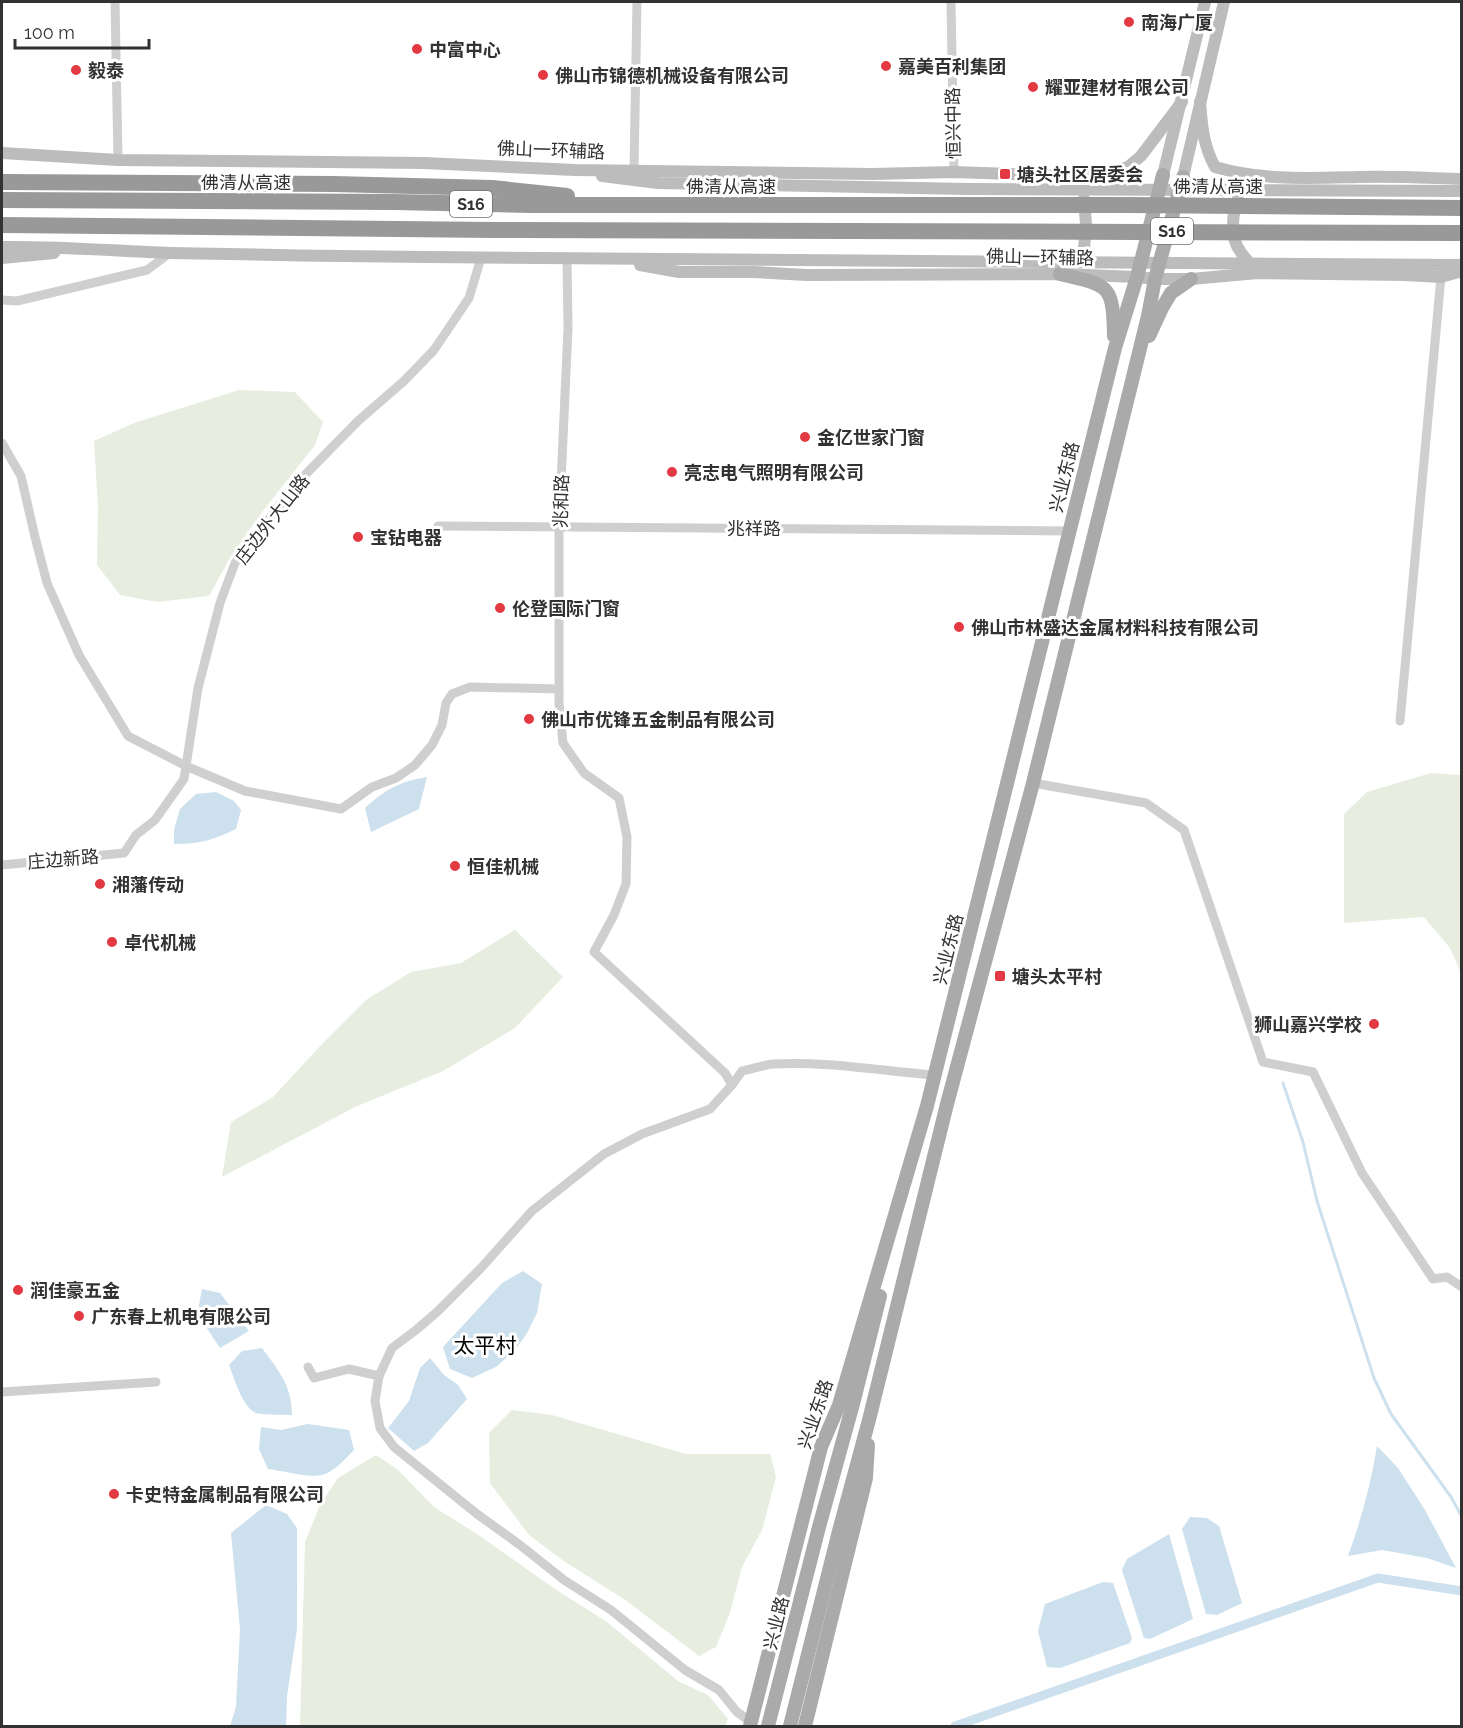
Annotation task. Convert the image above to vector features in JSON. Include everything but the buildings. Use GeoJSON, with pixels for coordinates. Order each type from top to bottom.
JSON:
{"type":"FeatureCollection","features":[{"type":"Feature","properties":{"kind":"highway"},"geometry":{"type":"LineString","coordinates":[[2,182],[492,188],[647,205]]}},
{"type":"Feature","properties":{"kind":"highway","name":"佛清从高速"},"geometry":{"type":"LineString","coordinates":[[2,200],[647,205],[940,197],[1461,208]]}},
{"type":"Feature","properties":{"kind":"highway","name":"S16"},"geometry":{"type":"LineString","coordinates":[[2,225],[494,230],[1461,233]]}},
{"type":"Feature","properties":{"kind":"main road"},"geometry":{"type":"LineString","coordinates":[[1163,175],[1205,2]]}},
{"type":"Feature","properties":{"kind":"main road"},"geometry":{"type":"LineString","coordinates":[[790,1726],[947,1104],[1033,783],[1224,2]]}},
{"type":"Feature","properties":{"kind":"main road","name":"佛山一环辅路"},"geometry":{"type":"LineString","coordinates":[[2,155],[118,160],[423,163],[575,170],[872,174],[954,172],[1069,176],[1106,173],[1128,167],[1141,156],[1182,102]]}},
{"type":"Feature","properties":{"kind":"main road"},"geometry":{"type":"LineString","coordinates":[[1200,102],[1203,138],[1208,155],[1215,167],[1263,177],[1461,179]]}},
{"type":"Feature","properties":{"kind":"main road"},"geometry":{"type":"LineString","coordinates":[[575,170],[658,183],[940,197],[1461,191]]}},
{"type":"Feature","properties":{"kind":"main road","name":"兴业东路"},"geometry":{"type":"LineString","coordinates":[[751,1724],[821,1447],[838,1405],[927,1106],[1115,348],[1137,276],[1163,175]]}},
{"type":"Feature","properties":{"kind":"main road"},"geometry":{"type":"LineString","coordinates":[[1060,274],[1081,254],[1085,242],[1086,211],[1083,194],[1069,176]]}},
{"type":"Feature","properties":{"kind":"main road"},"geometry":{"type":"LineString","coordinates":[[1258,273],[1237,246],[1233,213],[1241,194],[1263,177]]}},
{"type":"Feature","properties":{"kind":"main road"},"geometry":{"type":"LineString","coordinates":[[2,247],[34,246],[108,250]]}},
{"type":"Feature","properties":{"kind":"main road","name":"佛山一环辅路"},"geometry":{"type":"LineString","coordinates":[[108,250],[618,260],[773,259],[1461,265]]}},
{"type":"Feature","properties":{"kind":"main road"},"geometry":{"type":"LineString","coordinates":[[2,258],[108,250]]}},
{"type":"Feature","properties":{"kind":"main road","name":"佛山一环辅路"},"geometry":{"type":"LineString","coordinates":[[618,260],[679,272],[806,275],[1060,274],[1191,279],[1258,273],[1441,277],[1461,271]]}},
{"type":"Feature","properties":{"kind":"main road"},"geometry":{"type":"LineString","coordinates":[[1060,274],[1093,282],[1106,289],[1114,312],[1115,348]]}},
{"type":"Feature","properties":{"kind":"main road"},"geometry":{"type":"LineString","coordinates":[[1135,365],[1171,293],[1191,279]]}},
{"type":"Feature","properties":{"kind":"main road","name":"兴业路"},"geometry":{"type":"LineString","coordinates":[[768,1726],[853,1404],[927,1106]]}},
{"type":"Feature","properties":{"kind":"main road"},"geometry":{"type":"LineString","coordinates":[[805,1726],[867,1478],[869,1420]]}},
{"type":"Feature","properties":{"kind":"street"},"geometry":{"type":"LineString","coordinates":[[115,2],[118,160]]}},
{"type":"Feature","properties":{"kind":"street"},"geometry":{"type":"LineString","coordinates":[[634,170],[637,2]]}},
{"type":"Feature","properties":{"kind":"street","name":"恒兴中路"},"geometry":{"type":"LineString","coordinates":[[951,2],[954,172]]}},
{"type":"Feature","properties":{"kind":"street"},"geometry":{"type":"LineString","coordinates":[[2,300],[17,301],[147,270],[170,253]]}},
{"type":"Feature","properties":{"kind":"street","name":"庄边外大山路"},"geometry":{"type":"LineString","coordinates":[[124,853],[136,835],[155,820],[184,779],[198,688],[220,603],[235,563],[296,484],[358,420],[404,381],[434,350],[469,298],[482,258]]}},
{"type":"Feature","properties":{"kind":"street","name":"兆和路"},"geometry":{"type":"LineString","coordinates":[[567,258],[568,328],[560,527],[559,689],[563,743],[584,774],[619,798],[627,837],[626,884],[615,915],[594,952],[725,1073],[732,1084]]}},
{"type":"Feature","properties":{"kind":"street"},"geometry":{"type":"LineString","coordinates":[[1400,722],[1441,277]]}},
{"type":"Feature","properties":{"kind":"street"},"geometry":{"type":"LineString","coordinates":[[2,443],[21,477],[47,583],[79,655],[128,736],[186,766],[245,791],[341,809],[372,787],[396,778],[415,765],[432,745],[442,725],[446,704],[452,694],[470,687],[559,689]]}},
{"type":"Feature","properties":{"kind":"street","name":"兆祥路"},"geometry":{"type":"LineString","coordinates":[[438,526],[1070,531]]}},
{"type":"Feature","properties":{"kind":"street"},"geometry":{"type":"LineString","coordinates":[[1033,783],[1146,803],[1184,830],[1263,1062],[1313,1072],[1362,1173],[1433,1279],[1447,1277],[1461,1287]]}},
{"type":"Feature","properties":{"kind":"street","name":"庄边新路"},"geometry":{"type":"LineString","coordinates":[[2,865],[124,853]]}},
{"type":"Feature","properties":{"kind":"street"},"geometry":{"type":"LineString","coordinates":[[751,1724],[736,1712],[719,1690],[685,1670],[611,1610],[564,1580],[477,1515],[394,1447],[380,1428],[375,1401],[379,1376],[392,1347],[437,1312],[481,1268],[532,1211],[604,1154],[642,1134],[710,1109],[742,1071],[772,1064],[846,1065],[934,1075]]}},
{"type":"Feature","properties":{"kind":"street"},"geometry":{"type":"LineString","coordinates":[[308,1367],[314,1378],[349,1369],[379,1376]]}},
{"type":"Feature","properties":{"kind":"street"},"geometry":{"type":"LineString","coordinates":[[2,1392],[156,1382]]}},
{"type":"Feature","properties":{"kind":"shaded area"},"geometry":{"type":"Polygon","coordinates":[[[239,390],[295,392],[323,422],[315,445],[231,556],[209,596],[157,602],[120,595],[97,565],[98,507],[94,441],[134,423],[239,390]]]}},
{"type":"Feature","properties":{"kind":"shaded area"},"geometry":{"type":"Polygon","coordinates":[[[1431,773],[1461,775],[1461,973],[1450,948],[1424,917],[1344,923],[1344,814],[1367,792],[1431,773]]]}},
{"type":"Feature","properties":{"kind":"shaded area"},"geometry":{"type":"Polygon","coordinates":[[[515,930],[563,977],[515,1028],[443,1071],[355,1107],[222,1177],[231,1122],[272,1098],[366,1000],[411,972],[461,963],[515,930]]]}},
{"type":"Feature","properties":{"kind":"shaded area"},"geometry":{"type":"Polygon","coordinates":[[[512,1410],[552,1415],[686,1454],[770,1454],[776,1477],[762,1530],[742,1567],[730,1613],[716,1647],[699,1656],[624,1599],[565,1562],[529,1535],[490,1483],[489,1433],[512,1410]]]}},
{"type":"Feature","properties":{"kind":"shaded area"},"geometry":{"type":"Polygon","coordinates":[[[376,1455],[397,1469],[434,1507],[607,1622],[678,1681],[708,1695],[728,1719],[725,1726],[300,1726],[305,1542],[320,1505],[338,1478],[376,1455]]]}},
{"type":"Feature","properties":{"kind":"water"},"geometry":{"type":"Polygon","coordinates":[[[427,777],[419,809],[371,832],[365,808],[393,787],[427,777]]]}},
{"type":"Feature","properties":{"kind":"water"},"geometry":{"type":"Polygon","coordinates":[[[216,792],[234,801],[241,810],[236,829],[206,841],[174,844],[174,830],[180,809],[196,794],[216,792]]]}},
{"type":"Feature","properties":{"kind":"water"},"geometry":{"type":"Polygon","coordinates":[[[523,1271],[542,1284],[537,1313],[526,1335],[514,1351],[496,1367],[472,1378],[450,1369],[443,1347],[502,1283],[523,1271]]]}},
{"type":"Feature","properties":{"kind":"water"},"geometry":{"type":"Polygon","coordinates":[[[202,1289],[220,1293],[249,1331],[220,1348],[198,1310],[202,1289]]]}},
{"type":"Feature","properties":{"kind":"water"},"geometry":{"type":"Polygon","coordinates":[[[262,1348],[287,1387],[292,1415],[254,1412],[246,1404],[239,1391],[229,1365],[242,1351],[262,1348]]]}},
{"type":"Feature","properties":{"kind":"water"},"geometry":{"type":"Polygon","coordinates":[[[430,1358],[444,1375],[458,1385],[467,1399],[428,1443],[414,1451],[388,1428],[409,1401],[420,1368],[430,1358]]]}},
{"type":"Feature","properties":{"kind":"water"},"geometry":{"type":"Polygon","coordinates":[[[308,1424],[349,1430],[354,1450],[335,1468],[322,1475],[303,1475],[268,1469],[259,1449],[261,1427],[281,1430],[308,1424]]]}},
{"type":"Feature","properties":{"kind":"water"},"geometry":{"type":"Polygon","coordinates":[[[1377,1446],[1398,1468],[1425,1510],[1456,1568],[1427,1558],[1382,1550],[1348,1556],[1365,1502],[1377,1446]]]}},
{"type":"Feature","properties":{"kind":"water"},"geometry":{"type":"Polygon","coordinates":[[[266,1505],[287,1514],[297,1528],[297,1629],[287,1696],[286,1726],[230,1726],[236,1707],[240,1629],[231,1533],[266,1505]]]}},
{"type":"Feature","properties":{"kind":"water"},"geometry":{"type":"Polygon","coordinates":[[[1190,1517],[1207,1518],[1219,1526],[1242,1603],[1217,1615],[1206,1614],[1182,1529],[1190,1517]]]}},
{"type":"Feature","properties":{"kind":"water"},"geometry":{"type":"Polygon","coordinates":[[[1169,1534],[1193,1619],[1150,1639],[1144,1638],[1122,1570],[1127,1559],[1169,1534]]]}},
{"type":"Feature","properties":{"kind":"water"},"geometry":{"type":"Polygon","coordinates":[[[1103,1582],[1113,1583],[1132,1638],[1130,1643],[1060,1668],[1047,1667],[1038,1631],[1045,1604],[1103,1582]]]}},
{"type":"Feature","properties":{"kind":"waterway"},"geometry":{"type":"LineString","coordinates":[[1283,1083],[1303,1142],[1317,1201],[1374,1378],[1391,1414],[1451,1497],[1462,1517]]}},
{"type":"Feature","properties":{"kind":"waterway"},"geometry":{"type":"LineString","coordinates":[[955,1726],[1378,1578],[1462,1591]]}},
{"type":"Feature","properties":{"kind":"place","name":"南海广厦"},"geometry":{"type":"Point","coordinates":[1129,22]}},
{"type":"Feature","properties":{"kind":"place","name":"中富中心"},"geometry":{"type":"Point","coordinates":[417,49]}},
{"type":"Feature","properties":{"kind":"place","name":"嘉美百利集团"},"geometry":{"type":"Point","coordinates":[886,66]}},
{"type":"Feature","properties":{"kind":"place","name":"毅泰"},"geometry":{"type":"Point","coordinates":[76,70]}},
{"type":"Feature","properties":{"kind":"place","name":"佛山市锦德机械设备有限公司"},"geometry":{"type":"Point","coordinates":[543,75]}},
{"type":"Feature","properties":{"kind":"place","name":"耀亚建材有限公司"},"geometry":{"type":"Point","coordinates":[1033,87]}},
{"type":"Feature","properties":{"kind":"place","name":"塘头社区居委会"},"geometry":{"type":"Point","coordinates":[1005,174]}},
{"type":"Feature","properties":{"kind":"place","name":"金亿世家门窗"},"geometry":{"type":"Point","coordinates":[805,437]}},
{"type":"Feature","properties":{"kind":"place","name":"亮志电气照明有限公司"},"geometry":{"type":"Point","coordinates":[672,472]}},
{"type":"Feature","properties":{"kind":"place","name":"宝钻电器"},"geometry":{"type":"Point","coordinates":[358,537]}},
{"type":"Feature","properties":{"kind":"place","name":"伦登国际门窗"},"geometry":{"type":"Point","coordinates":[500,608]}},
{"type":"Feature","properties":{"kind":"place","name":"佛山市林盛达金属材料科技有限公司"},"geometry":{"type":"Point","coordinates":[959,627]}},
{"type":"Feature","properties":{"kind":"place","name":"佛山市优锋五金制品有限公司"},"geometry":{"type":"Point","coordinates":[529,719]}},
{"type":"Feature","properties":{"kind":"place","name":"恒佳机械"},"geometry":{"type":"Point","coordinates":[455,866]}},
{"type":"Feature","properties":{"kind":"place","name":"湘藩传动"},"geometry":{"type":"Point","coordinates":[100,884]}},
{"type":"Feature","properties":{"kind":"place","name":"卓代机械"},"geometry":{"type":"Point","coordinates":[112,942]}},
{"type":"Feature","properties":{"kind":"place","name":"塘头太平村"},"geometry":{"type":"Point","coordinates":[1000,976]}},
{"type":"Feature","properties":{"kind":"place","name":"狮山嘉兴学校"},"geometry":{"type":"Point","coordinates":[1374,1024]}},
{"type":"Feature","properties":{"kind":"place","name":"润佳豪五金"},"geometry":{"type":"Point","coordinates":[18,1290]}},
{"type":"Feature","properties":{"kind":"place","name":"广东春上机电有限公司"},"geometry":{"type":"Point","coordinates":[79,1316]}},
{"type":"Feature","properties":{"kind":"place","name":"卡史特金属制品有限公司"},"geometry":{"type":"Point","coordinates":[114,1494]}},
{"type":"Feature","properties":{"kind":"district","name":"太平村"},"geometry":{"type":"Point","coordinates":[485,1345]}}]}
